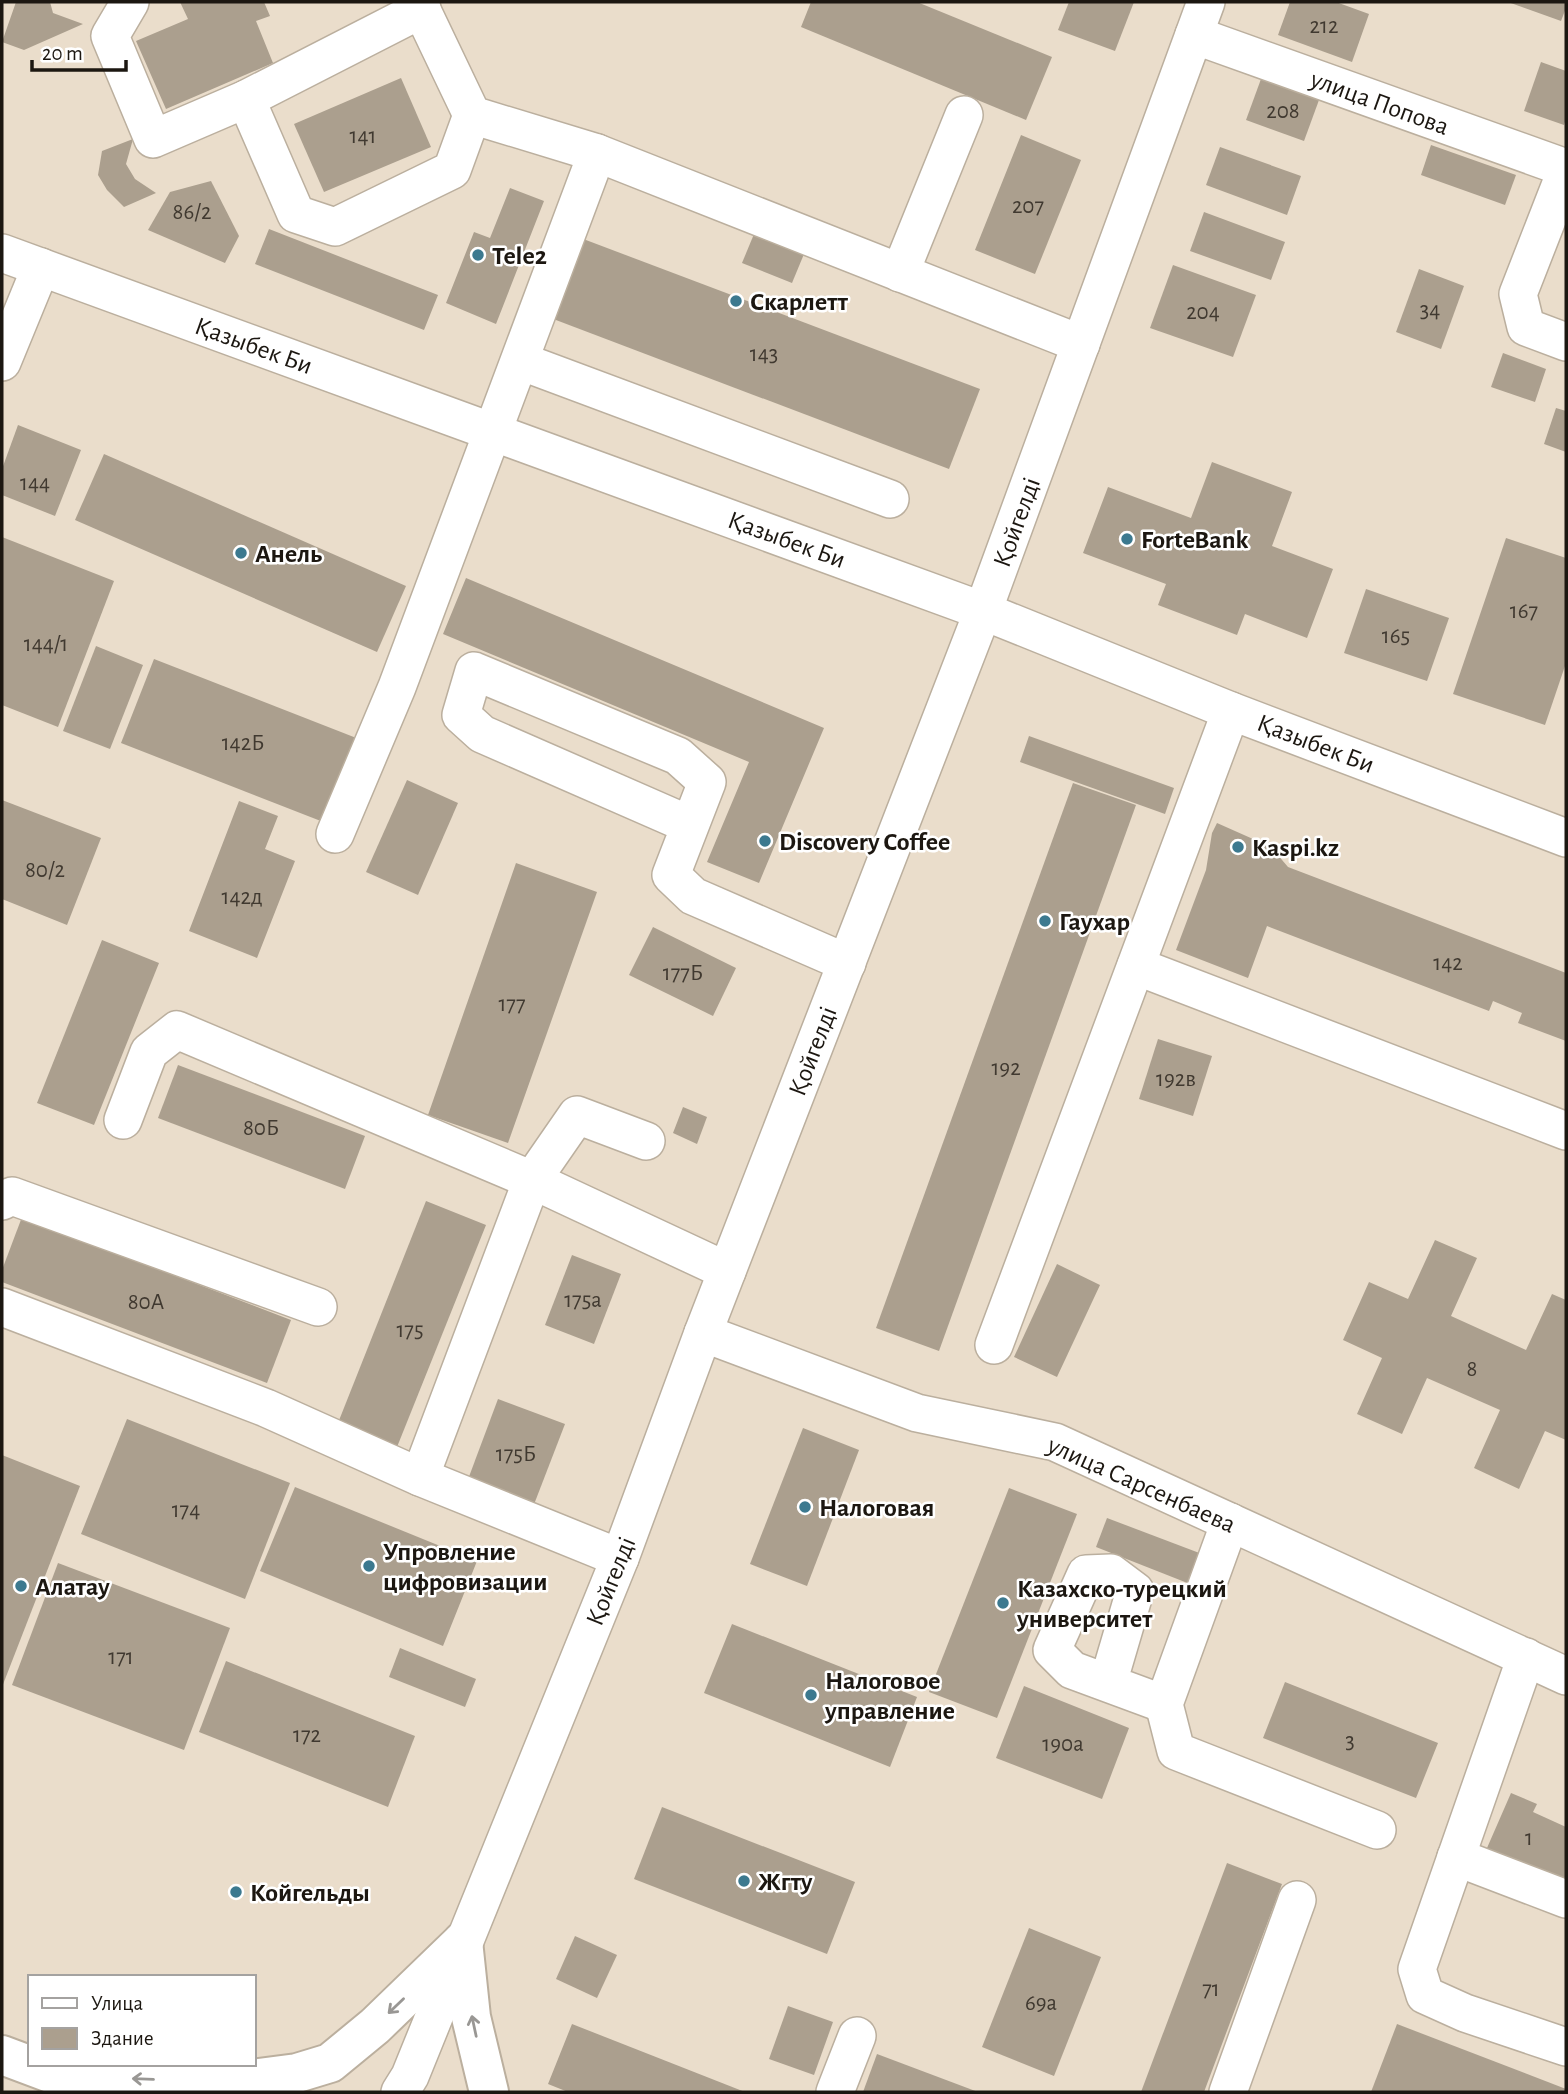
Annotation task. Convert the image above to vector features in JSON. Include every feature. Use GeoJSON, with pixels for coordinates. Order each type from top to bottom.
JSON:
{"type":"FeatureCollection","features":[{"type":"Feature","properties":{"kind":"main road"},"geometry":{"type":"LineString","coordinates":[[66,2084],[251,2079],[297,2073],[330,2063],[375,2026],[463,1941]]}},
{"type":"Feature","properties":{"kind":"main road"},"geometry":{"type":"LineString","coordinates":[[463,1941],[471,2017],[489,2092]]}},
{"type":"Feature","properties":{"kind":"main road"},"geometry":{"type":"LineString","coordinates":[[2,2055],[66,2084],[101,2092]]}},
{"type":"Feature","properties":{"kind":"street"},"geometry":{"type":"LineString","coordinates":[[130,2],[110,36],[153,139],[246,99],[420,5],[472,115],[452,170],[335,227],[296,214],[246,99]]}},
{"type":"Feature","properties":{"kind":"street","name":"улица Попова"},"geometry":{"type":"LineString","coordinates":[[1200,18],[1566,170],[1518,294],[1527,327],[1566,342]]}},
{"type":"Feature","properties":{"kind":"street","name":"Қойгелді"},"geometry":{"type":"LineString","coordinates":[[400,2092],[410,2076],[620,1558],[703,1333],[983,611],[1200,18]]}},
{"type":"Feature","properties":{"kind":"street"},"geometry":{"type":"LineString","coordinates":[[472,115],[597,153],[1081,344]]}},
{"type":"Feature","properties":{"kind":"street"},"geometry":{"type":"LineString","coordinates":[[900,273],[964,115]]}},
{"type":"Feature","properties":{"kind":"street"},"geometry":{"type":"LineString","coordinates":[[335,834],[397,687],[597,153]]}},
{"type":"Feature","properties":{"kind":"street","name":"Қазыбек Би"},"geometry":{"type":"LineString","coordinates":[[2,253],[983,611],[1231,711],[1566,838]]}},
{"type":"Feature","properties":{"kind":"street"},"geometry":{"type":"LineString","coordinates":[[2,362],[41,267]]}},
{"type":"Feature","properties":{"kind":"street"},"geometry":{"type":"LineString","coordinates":[[520,361],[890,499]]}},
{"type":"Feature","properties":{"kind":"street"},"geometry":{"type":"LineString","coordinates":[[690,825],[482,734],[461,715],[474,671],[678,755],[707,782],[671,875],[693,896],[846,962]]}},
{"type":"Feature","properties":{"kind":"street"},"geometry":{"type":"LineString","coordinates":[[994,1345],[1231,711]]}},
{"type":"Feature","properties":{"kind":"street"},"geometry":{"type":"LineString","coordinates":[[1136,966],[1566,1131]]}},
{"type":"Feature","properties":{"kind":"street"},"geometry":{"type":"LineString","coordinates":[[123,1120],[149,1052],[177,1030],[532,1180],[727,1271]]}},
{"type":"Feature","properties":{"kind":"street"},"geometry":{"type":"LineString","coordinates":[[420,1477],[532,1180],[577,1115],[646,1141]]}},
{"type":"Feature","properties":{"kind":"street"},"geometry":{"type":"LineString","coordinates":[[2,1201],[12,1196],[318,1307]]}},
{"type":"Feature","properties":{"kind":"street"},"geometry":{"type":"LineString","coordinates":[[2,1307],[266,1408],[420,1477],[620,1558]]}},
{"type":"Feature","properties":{"kind":"street","name":"улица Сарсенбаева"},"geometry":{"type":"LineString","coordinates":[[703,1333],[917,1413],[1055,1442],[1566,1676]]}},
{"type":"Feature","properties":{"kind":"street"},"geometry":{"type":"LineString","coordinates":[[1230,1522],[1164,1704],[1176,1751],[1377,1830]]}},
{"type":"Feature","properties":{"kind":"street"},"geometry":{"type":"LineString","coordinates":[[1525,1657],[1417,1969],[1425,1996],[1465,2013],[1566,2047]]}},
{"type":"Feature","properties":{"kind":"street"},"geometry":{"type":"LineString","coordinates":[[1108,1683],[1164,1704]]}},
{"type":"Feature","properties":{"kind":"street"},"geometry":{"type":"LineString","coordinates":[[1456,1857],[1566,1899]]}},
{"type":"Feature","properties":{"kind":"street"},"geometry":{"type":"LineString","coordinates":[[1228,2092],[1297,1900]]}},
{"type":"Feature","properties":{"kind":"street"},"geometry":{"type":"LineString","coordinates":[[835,2092],[857,2036]]}},
{"type":"Feature","properties":{"kind":"building"},"geometry":{"type":"Polygon","coordinates":[[[16,2],[50,2],[53,13],[83,24],[24,50],[2,42],[16,2]]]}},
{"type":"Feature","properties":{"kind":"building"},"geometry":{"type":"Polygon","coordinates":[[[180,2],[264,2],[270,16],[256,21],[273,63],[166,109],[136,41],[188,19],[180,2]]]}},
{"type":"Feature","properties":{"kind":"building"},"geometry":{"type":"Polygon","coordinates":[[[811,2],[917,2],[1052,57],[1026,120],[801,27],[811,2]]]}},
{"type":"Feature","properties":{"kind":"building"},"geometry":{"type":"Polygon","coordinates":[[[1069,2],[1134,2],[1115,51],[1058,30],[1069,2]]]}},
{"type":"Feature","properties":{"kind":"building"},"geometry":{"type":"Polygon","coordinates":[[[1290,2],[1336,2],[1369,14],[1352,62],[1278,35],[1290,2]]]}},
{"type":"Feature","properties":{"kind":"building"},"geometry":{"type":"Polygon","coordinates":[[[1508,2],[1566,2],[1566,8],[1561,21],[1508,2]]]}},
{"type":"Feature","properties":{"kind":"building"},"geometry":{"type":"Polygon","coordinates":[[[1541,62],[1566,71],[1564,125],[1524,111],[1541,62]]]}},
{"type":"Feature","properties":{"kind":"building"},"geometry":{"type":"Polygon","coordinates":[[[401,78],[431,147],[324,192],[294,124],[401,78]]]}},
{"type":"Feature","properties":{"kind":"building"},"geometry":{"type":"Polygon","coordinates":[[[1261,79],[1319,100],[1304,141],[1246,120],[1261,79]]]}},
{"type":"Feature","properties":{"kind":"building"},"geometry":{"type":"Polygon","coordinates":[[[1021,135],[1081,160],[1035,274],[975,250],[1021,135]]]}},
{"type":"Feature","properties":{"kind":"building"},"geometry":{"type":"Polygon","coordinates":[[[133,139],[126,164],[135,179],[156,193],[124,207],[107,190],[98,175],[102,151],[133,139]]]}},
{"type":"Feature","properties":{"kind":"building"},"geometry":{"type":"Polygon","coordinates":[[[1431,145],[1516,175],[1505,205],[1421,175],[1431,145]]]}},
{"type":"Feature","properties":{"kind":"building"},"geometry":{"type":"Polygon","coordinates":[[[1220,147],[1301,176],[1287,215],[1206,185],[1220,147]]]}},
{"type":"Feature","properties":{"kind":"building"},"geometry":{"type":"Polygon","coordinates":[[[211,181],[239,236],[225,263],[148,230],[170,192],[211,181]]]}},
{"type":"Feature","properties":{"kind":"building"},"geometry":{"type":"Polygon","coordinates":[[[510,188],[544,201],[496,324],[446,303],[474,232],[490,238],[510,188]]]}},
{"type":"Feature","properties":{"kind":"building"},"geometry":{"type":"Polygon","coordinates":[[[1204,212],[1285,242],[1271,280],[1190,251],[1204,212]]]}},
{"type":"Feature","properties":{"kind":"building"},"geometry":{"type":"Polygon","coordinates":[[[269,229],[438,295],[424,330],[255,264],[269,229]]]}},
{"type":"Feature","properties":{"kind":"building"},"geometry":{"type":"Polygon","coordinates":[[[754,234],[804,254],[792,283],[742,263],[754,234]]]}},
{"type":"Feature","properties":{"kind":"building"},"geometry":{"type":"Polygon","coordinates":[[[578,237],[980,389],[949,469],[548,317],[578,237]]]}},
{"type":"Feature","properties":{"kind":"building"},"geometry":{"type":"Polygon","coordinates":[[[1173,265],[1256,295],[1233,357],[1150,328],[1173,265]]]}},
{"type":"Feature","properties":{"kind":"building"},"geometry":{"type":"Polygon","coordinates":[[[1419,269],[1464,286],[1441,349],[1396,332],[1419,269]]]}},
{"type":"Feature","properties":{"kind":"building"},"geometry":{"type":"Polygon","coordinates":[[[1503,353],[1546,369],[1535,402],[1491,387],[1503,353]]]}},
{"type":"Feature","properties":{"kind":"building"},"geometry":{"type":"Polygon","coordinates":[[[1556,408],[1566,411],[1566,452],[1544,444],[1556,408]]]}},
{"type":"Feature","properties":{"kind":"building"},"geometry":{"type":"Polygon","coordinates":[[[18,425],[81,450],[55,516],[2,495],[2,469],[18,425]]]}},
{"type":"Feature","properties":{"kind":"building","name":"Анель"},"geometry":{"type":"Polygon","coordinates":[[[104,454],[406,586],[377,652],[75,520],[104,454]]]}},
{"type":"Feature","properties":{"kind":"building"},"geometry":{"type":"Polygon","coordinates":[[[1212,462],[1292,492],[1272,546],[1333,569],[1307,638],[1245,614],[1237,635],[1158,605],[1166,584],[1083,553],[1108,487],[1191,518],[1212,462]]]}},
{"type":"Feature","properties":{"kind":"building"},"geometry":{"type":"Polygon","coordinates":[[[2,537],[114,581],[58,727],[2,705],[2,537]]]}},
{"type":"Feature","properties":{"kind":"building"},"geometry":{"type":"Polygon","coordinates":[[[1506,538],[1566,558],[1566,663],[1545,725],[1453,694],[1506,538]]]}},
{"type":"Feature","properties":{"kind":"building"},"geometry":{"type":"Polygon","coordinates":[[[466,578],[824,728],[759,883],[707,862],[749,762],[443,634],[466,578]]]}},
{"type":"Feature","properties":{"kind":"building"},"geometry":{"type":"Polygon","coordinates":[[[1366,589],[1449,618],[1427,681],[1344,653],[1366,589]]]}},
{"type":"Feature","properties":{"kind":"building"},"geometry":{"type":"Polygon","coordinates":[[[96,646],[143,665],[110,749],[63,731],[96,646]]]}},
{"type":"Feature","properties":{"kind":"building"},"geometry":{"type":"Polygon","coordinates":[[[154,659],[364,741],[331,825],[121,743],[154,659]]]}},
{"type":"Feature","properties":{"kind":"building"},"geometry":{"type":"Polygon","coordinates":[[[1029,736],[1174,788],[1165,814],[1020,762],[1029,736]]]}},
{"type":"Feature","properties":{"kind":"building"},"geometry":{"type":"Polygon","coordinates":[[[407,780],[458,803],[418,895],[366,872],[407,780]]]}},
{"type":"Feature","properties":{"kind":"building"},"geometry":{"type":"Polygon","coordinates":[[[1073,783],[1136,805],[939,1351],[876,1328],[1073,783]]]}},
{"type":"Feature","properties":{"kind":"building"},"geometry":{"type":"Polygon","coordinates":[[[2,800],[101,838],[67,925],[2,899],[2,800]]]}},
{"type":"Feature","properties":{"kind":"building"},"geometry":{"type":"Polygon","coordinates":[[[239,801],[278,816],[265,849],[295,861],[257,958],[189,931],[239,801]]]}},
{"type":"Feature","properties":{"kind":"building"},"geometry":{"type":"Polygon","coordinates":[[[1217,823],[1271,847],[1288,867],[1566,973],[1566,1041],[1518,1023],[1522,1013],[1493,1001],[1489,1011],[1267,926],[1248,978],[1176,950],[1206,870],[1212,833],[1217,823]]]}},
{"type":"Feature","properties":{"kind":"building"},"geometry":{"type":"Polygon","coordinates":[[[516,863],[597,892],[508,1143],[428,1115],[516,863]]]}},
{"type":"Feature","properties":{"kind":"building"},"geometry":{"type":"Polygon","coordinates":[[[653,927],[736,968],[713,1016],[629,975],[653,927]]]}},
{"type":"Feature","properties":{"kind":"building"},"geometry":{"type":"Polygon","coordinates":[[[102,940],[159,963],[94,1125],[37,1103],[102,940]]]}},
{"type":"Feature","properties":{"kind":"building"},"geometry":{"type":"Polygon","coordinates":[[[1158,1039],[1212,1056],[1193,1116],[1139,1099],[1158,1039]]]}},
{"type":"Feature","properties":{"kind":"building"},"geometry":{"type":"Polygon","coordinates":[[[178,1065],[365,1136],[345,1189],[158,1118],[178,1065]]]}},
{"type":"Feature","properties":{"kind":"building"},"geometry":{"type":"Polygon","coordinates":[[[683,1107],[707,1117],[697,1144],[673,1133],[683,1107]]]}},
{"type":"Feature","properties":{"kind":"building"},"geometry":{"type":"Polygon","coordinates":[[[426,1201],[486,1225],[393,1457],[334,1433],[426,1201]]]}},
{"type":"Feature","properties":{"kind":"building"},"geometry":{"type":"Polygon","coordinates":[[[22,1217],[291,1320],[267,1383],[2,1282],[2,1270],[22,1217]]]}},
{"type":"Feature","properties":{"kind":"building"},"geometry":{"type":"Polygon","coordinates":[[[1435,1240],[1477,1258],[1451,1316],[1526,1350],[1552,1294],[1566,1300],[1566,1440],[1545,1431],[1519,1489],[1474,1468],[1500,1410],[1427,1378],[1402,1434],[1357,1414],[1382,1358],[1343,1340],[1369,1282],[1408,1299],[1435,1240]]]}},
{"type":"Feature","properties":{"kind":"building"},"geometry":{"type":"Polygon","coordinates":[[[572,1255],[621,1274],[594,1344],[545,1325],[572,1255]]]}},
{"type":"Feature","properties":{"kind":"building"},"geometry":{"type":"Polygon","coordinates":[[[1057,1264],[1100,1285],[1057,1377],[1014,1357],[1057,1264]]]}},
{"type":"Feature","properties":{"kind":"building"},"geometry":{"type":"Polygon","coordinates":[[[498,1399],[565,1424],[533,1507],[467,1482],[498,1399]]]}},
{"type":"Feature","properties":{"kind":"building"},"geometry":{"type":"Polygon","coordinates":[[[127,1419],[290,1483],[245,1599],[81,1534],[127,1419]]]}},
{"type":"Feature","properties":{"kind":"building","name":"Налоговая"},"geometry":{"type":"Polygon","coordinates":[[[803,1428],[859,1450],[807,1586],[750,1564],[803,1428]]]}},
{"type":"Feature","properties":{"kind":"building","name":"Алатау"},"geometry":{"type":"Polygon","coordinates":[[[2,1455],[80,1486],[2,1687],[2,1455]]]}},
{"type":"Feature","properties":{"kind":"building","name":"Упровление цифровизации"},"geometry":{"type":"Polygon","coordinates":[[[295,1487],[477,1561],[443,1646],[260,1571],[295,1487]]]}},
{"type":"Feature","properties":{"kind":"building","name":"Казахско-турецкий университет"},"geometry":{"type":"Polygon","coordinates":[[[1009,1488],[1077,1514],[997,1718],[929,1692],[1009,1488]]]}},
{"type":"Feature","properties":{"kind":"building"},"geometry":{"type":"Polygon","coordinates":[[[1107,1518],[1202,1554],[1190,1584],[1096,1547],[1107,1518]]]}},
{"type":"Feature","properties":{"kind":"building"},"geometry":{"type":"Polygon","coordinates":[[[58,1563],[230,1628],[184,1750],[12,1685],[58,1563]]]}},
{"type":"Feature","properties":{"kind":"building","name":"Налоговое управление"},"geometry":{"type":"Polygon","coordinates":[[[732,1624],[917,1697],[890,1767],[704,1693],[732,1624]]]}},
{"type":"Feature","properties":{"kind":"building"},"geometry":{"type":"Polygon","coordinates":[[[400,1648],[476,1679],[465,1707],[389,1677],[400,1648]]]}},
{"type":"Feature","properties":{"kind":"building"},"geometry":{"type":"Polygon","coordinates":[[[226,1661],[415,1736],[388,1807],[199,1732],[226,1661]]]}},
{"type":"Feature","properties":{"kind":"building"},"geometry":{"type":"Polygon","coordinates":[[[1285,1682],[1438,1743],[1416,1798],[1263,1738],[1285,1682]]]}},
{"type":"Feature","properties":{"kind":"building"},"geometry":{"type":"Polygon","coordinates":[[[1024,1686],[1129,1728],[1102,1799],[996,1758],[1024,1686]]]}},
{"type":"Feature","properties":{"kind":"building"},"geometry":{"type":"Polygon","coordinates":[[[1511,1793],[1537,1804],[1533,1812],[1566,1827],[1566,1882],[1487,1848],[1511,1793]]]}},
{"type":"Feature","properties":{"kind":"building","name":"Жгту"},"geometry":{"type":"Polygon","coordinates":[[[662,1807],[855,1882],[827,1954],[634,1879],[662,1807]]]}},
{"type":"Feature","properties":{"kind":"building"},"geometry":{"type":"Polygon","coordinates":[[[1227,1863],[1282,1884],[1204,2092],[1141,2092],[1227,1863]]]}},
{"type":"Feature","properties":{"kind":"building"},"geometry":{"type":"Polygon","coordinates":[[[1029,1928],[1101,1957],[1054,2076],[982,2047],[1029,1928]]]}},
{"type":"Feature","properties":{"kind":"building"},"geometry":{"type":"Polygon","coordinates":[[[575,1936],[617,1955],[597,1998],[556,1979],[575,1936]]]}},
{"type":"Feature","properties":{"kind":"building"},"geometry":{"type":"Polygon","coordinates":[[[788,2006],[833,2022],[814,2075],[769,2059],[788,2006]]]}},
{"type":"Feature","properties":{"kind":"building"},"geometry":{"type":"Polygon","coordinates":[[[572,2024],[745,2092],[568,2092],[548,2084],[572,2024]]]}},
{"type":"Feature","properties":{"kind":"building"},"geometry":{"type":"Polygon","coordinates":[[[1397,2024],[1566,2089],[1566,2092],[1371,2092],[1397,2024]]]}},
{"type":"Feature","properties":{"kind":"building"},"geometry":{"type":"Polygon","coordinates":[[[877,2054],[978,2092],[863,2092],[877,2054]]]}},
{"type":"Feature","properties":{"kind":"place","name":"Tele2"},"geometry":{"type":"Point","coordinates":[478,255]}},
{"type":"Feature","properties":{"kind":"place","name":"Скарлетт"},"geometry":{"type":"Point","coordinates":[736,301]}},
{"type":"Feature","properties":{"kind":"place","name":"ForteBank"},"geometry":{"type":"Point","coordinates":[1127,539]}},
{"type":"Feature","properties":{"kind":"place","name":"Анель"},"geometry":{"type":"Point","coordinates":[241,553]}},
{"type":"Feature","properties":{"kind":"place","name":"Discovery Coffee"},"geometry":{"type":"Point","coordinates":[765,841]}},
{"type":"Feature","properties":{"kind":"place","name":"Kaspi.kz"},"geometry":{"type":"Point","coordinates":[1238,847]}},
{"type":"Feature","properties":{"kind":"place","name":"Гаухар"},"geometry":{"type":"Point","coordinates":[1045,921]}},
{"type":"Feature","properties":{"kind":"place","name":"Налоговая"},"geometry":{"type":"Point","coordinates":[805,1507]}},
{"type":"Feature","properties":{"kind":"place","name":"Упровление цифровизации"},"geometry":{"type":"Point","coordinates":[369,1566]}},
{"type":"Feature","properties":{"kind":"place","name":"Алатау"},"geometry":{"type":"Point","coordinates":[21,1586]}},
{"type":"Feature","properties":{"kind":"place","name":"Казахско-турецкий университет"},"geometry":{"type":"Point","coordinates":[1003,1603]}},
{"type":"Feature","properties":{"kind":"place","name":"Налоговое управление"},"geometry":{"type":"Point","coordinates":[811,1695]}},
{"type":"Feature","properties":{"kind":"place","name":"Жгту"},"geometry":{"type":"Point","coordinates":[744,1881]}},
{"type":"Feature","properties":{"kind":"place","name":"Койгельды"},"geometry":{"type":"Point","coordinates":[236,1892]}}]}
